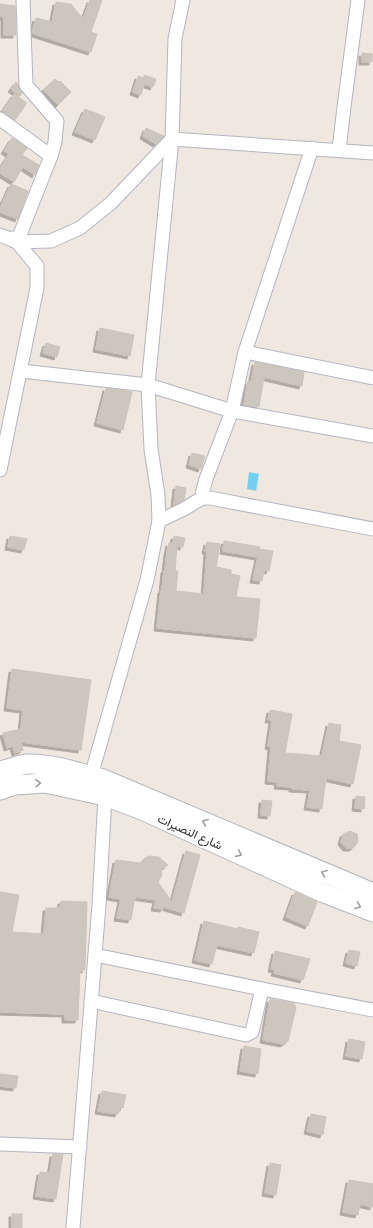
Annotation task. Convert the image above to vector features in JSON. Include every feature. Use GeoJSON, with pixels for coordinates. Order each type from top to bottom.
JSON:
{"type":"FeatureCollection","features":[{"type":"Feature","properties":{"kind":"main road","name":"شارع النصيرات"},"geometry":{"type":"LineString","coordinates":[[0,771],[26,764],[42,765],[65,768],[117,784],[373,893]]}},
{"type":"Feature","properties":{"kind":"main road","name":"شارع النصيرات"},"geometry":{"type":"LineString","coordinates":[[0,790],[15,785],[45,783],[105,796],[142,810],[324,893],[373,912]]}},
{"type":"Feature","properties":{"kind":"street"},"geometry":{"type":"LineString","coordinates":[[17,242],[51,156],[55,142],[57,121],[26,85],[23,0]]}},
{"type":"Feature","properties":{"kind":"street"},"geometry":{"type":"LineString","coordinates":[[91,776],[147,580],[159,521],[158,495],[151,449],[148,385],[172,139],[175,39],[183,0]]}},
{"type":"Feature","properties":{"kind":"street"},"geometry":{"type":"LineString","coordinates":[[340,150],[358,0]]}},
{"type":"Feature","properties":{"kind":"street"},"geometry":{"type":"LineString","coordinates":[[0,119],[51,156]]}},
{"type":"Feature","properties":{"kind":"street"},"geometry":{"type":"LineString","coordinates":[[0,235],[17,242],[51,241],[80,228],[110,202],[172,139],[373,153]]}},
{"type":"Feature","properties":{"kind":"street"},"geometry":{"type":"LineString","coordinates":[[202,498],[202,490],[232,411],[245,352],[312,148]]}},
{"type":"Feature","properties":{"kind":"street"},"geometry":{"type":"LineString","coordinates":[[0,231],[17,242],[37,266],[37,288],[21,371],[4,430],[0,470]]}},
{"type":"Feature","properties":{"kind":"street"},"geometry":{"type":"LineString","coordinates":[[245,352],[373,378]]}},
{"type":"Feature","properties":{"kind":"street"},"geometry":{"type":"LineString","coordinates":[[21,371],[148,385],[232,411],[373,436]]}},
{"type":"Feature","properties":{"kind":"street"},"geometry":{"type":"LineString","coordinates":[[159,521],[184,509],[202,498],[210,498],[373,529]]}},
{"type":"Feature","properties":{"kind":"street"},"geometry":{"type":"LineString","coordinates":[[73,1228],[95,955],[105,796]]}},
{"type":"Feature","properties":{"kind":"street"},"geometry":{"type":"LineString","coordinates":[[95,955],[373,1010]]}},
{"type":"Feature","properties":{"kind":"street"},"geometry":{"type":"LineString","coordinates":[[91,1001],[246,1034],[252,1032],[262,989]]}},
{"type":"Feature","properties":{"kind":"street"},"geometry":{"type":"LineString","coordinates":[[0,1144],[80,1147]]}},
{"type":"Feature","properties":{"kind":"water"},"geometry":{"type":"Polygon","coordinates":[[[249,472],[259,474],[256,491],[247,489],[249,472]]]}},
{"type":"Feature","properties":{"kind":"building"},"geometry":{"type":"Polygon","coordinates":[[[90,0],[102,0],[91,32],[97,34],[91,52],[32,33],[36,18],[52,22],[56,2],[71,4],[83,19],[90,0]]]}},
{"type":"Feature","properties":{"kind":"building"},"geometry":{"type":"Polygon","coordinates":[[[0,4],[15,6],[16,35],[4,35],[4,17],[0,16],[0,4]]]}},
{"type":"Feature","properties":{"kind":"building"},"geometry":{"type":"Polygon","coordinates":[[[362,53],[372,54],[372,62],[362,62],[362,53]]]}},
{"type":"Feature","properties":{"kind":"building"},"geometry":{"type":"Polygon","coordinates":[[[144,75],[156,79],[153,87],[144,84],[141,95],[133,92],[138,76],[144,78],[144,75]]]}},
{"type":"Feature","properties":{"kind":"building"},"geometry":{"type":"Polygon","coordinates":[[[55,79],[59,82],[60,81],[71,92],[58,105],[43,90],[55,79]]]}},
{"type":"Feature","properties":{"kind":"building"},"geometry":{"type":"Polygon","coordinates":[[[16,82],[22,93],[20,96],[11,89],[16,82]]]}},
{"type":"Feature","properties":{"kind":"building"},"geometry":{"type":"Polygon","coordinates":[[[14,94],[27,103],[15,120],[2,111],[14,94]]]}},
{"type":"Feature","properties":{"kind":"building"},"geometry":{"type":"Polygon","coordinates":[[[85,109],[105,117],[95,140],[75,132],[85,109]]]}},
{"type":"Feature","properties":{"kind":"building"},"geometry":{"type":"Polygon","coordinates":[[[146,128],[164,136],[156,144],[143,136],[146,128]]]}},
{"type":"Feature","properties":{"kind":"building"},"geometry":{"type":"Polygon","coordinates":[[[12,138],[27,148],[22,155],[39,165],[35,175],[23,167],[14,182],[0,173],[0,168],[9,154],[4,151],[12,138]]]}},
{"type":"Feature","properties":{"kind":"building"},"geometry":{"type":"Polygon","coordinates":[[[11,184],[28,191],[18,219],[0,212],[0,208],[11,184]]]}},
{"type":"Feature","properties":{"kind":"building"},"geometry":{"type":"Polygon","coordinates":[[[100,328],[134,335],[130,356],[96,349],[100,328]]]}},
{"type":"Feature","properties":{"kind":"building"},"geometry":{"type":"Polygon","coordinates":[[[46,343],[60,347],[57,357],[43,353],[46,343]]]}},
{"type":"Feature","properties":{"kind":"building"},"geometry":{"type":"Polygon","coordinates":[[[255,362],[304,372],[302,386],[264,377],[259,407],[244,405],[248,381],[251,382],[255,362]]]}},
{"type":"Feature","properties":{"kind":"building"},"geometry":{"type":"Polygon","coordinates":[[[106,388],[132,392],[123,430],[97,423],[106,388]]]}},
{"type":"Feature","properties":{"kind":"building"},"geometry":{"type":"Polygon","coordinates":[[[192,453],[205,456],[201,469],[189,465],[192,453]]]}},
{"type":"Feature","properties":{"kind":"building"},"geometry":{"type":"Polygon","coordinates":[[[176,486],[186,488],[184,500],[174,505],[176,486]]]}},
{"type":"Feature","properties":{"kind":"building"},"geometry":{"type":"Polygon","coordinates":[[[10,536],[27,539],[24,550],[8,547],[10,536]]]}},
{"type":"Feature","properties":{"kind":"building"},"geometry":{"type":"Polygon","coordinates":[[[174,536],[185,538],[183,547],[177,546],[175,571],[178,571],[176,591],[204,594],[207,551],[205,551],[207,542],[220,544],[216,567],[231,570],[231,574],[240,576],[236,597],[260,599],[256,638],[157,628],[167,552],[169,543],[173,544],[174,536]]]}},
{"type":"Feature","properties":{"kind":"building"},"geometry":{"type":"Polygon","coordinates":[[[224,541],[260,547],[259,549],[273,551],[269,571],[264,570],[262,581],[253,580],[258,557],[223,551],[224,541]]]}},
{"type":"Feature","properties":{"kind":"building"},"geometry":{"type":"Polygon","coordinates":[[[12,669],[91,680],[81,750],[21,742],[23,750],[15,753],[13,746],[7,748],[3,733],[21,729],[23,710],[7,708],[12,669]]]}},
{"type":"Feature","properties":{"kind":"building"},"geometry":{"type":"Polygon","coordinates":[[[270,710],[292,714],[285,753],[322,756],[329,723],[341,725],[339,741],[361,745],[353,784],[326,778],[322,809],[307,807],[310,790],[277,786],[278,782],[268,781],[271,747],[268,746],[272,720],[268,720],[270,710]]]}},
{"type":"Feature","properties":{"kind":"building"},"geometry":{"type":"Polygon","coordinates":[[[356,796],[365,797],[364,809],[355,808],[356,796]]]}},
{"type":"Feature","properties":{"kind":"building"},"geometry":{"type":"Polygon","coordinates":[[[262,800],[272,801],[270,816],[261,815],[262,800]]]}},
{"type":"Feature","properties":{"kind":"building"},"geometry":{"type":"Polygon","coordinates":[[[350,831],[357,834],[358,842],[353,848],[346,848],[341,842],[343,834],[350,831]]]}},
{"type":"Feature","properties":{"kind":"building"},"geometry":{"type":"Polygon","coordinates":[[[186,851],[200,855],[184,913],[164,907],[163,909],[154,908],[156,900],[135,897],[131,920],[117,918],[121,899],[109,897],[116,860],[140,863],[149,856],[159,857],[168,865],[161,869],[162,875],[158,882],[172,902],[186,851]]]}},
{"type":"Feature","properties":{"kind":"building"},"geometry":{"type":"Polygon","coordinates":[[[0,892],[19,895],[12,932],[44,934],[46,908],[60,908],[61,901],[87,902],[85,970],[80,970],[78,1020],[65,1020],[65,1014],[0,1012],[0,892]]]}},
{"type":"Feature","properties":{"kind":"building"},"geometry":{"type":"Polygon","coordinates":[[[295,892],[317,902],[308,926],[286,917],[295,892]]]}},
{"type":"Feature","properties":{"kind":"building"},"geometry":{"type":"Polygon","coordinates":[[[204,921],[259,932],[254,953],[217,945],[212,964],[195,960],[204,921]]]}},
{"type":"Feature","properties":{"kind":"building"},"geometry":{"type":"Polygon","coordinates":[[[349,950],[360,952],[357,966],[346,963],[349,950]]]}},
{"type":"Feature","properties":{"kind":"building"},"geometry":{"type":"Polygon","coordinates":[[[275,951],[310,959],[303,980],[274,973],[275,970],[271,969],[275,951]]]}},
{"type":"Feature","properties":{"kind":"building"},"geometry":{"type":"Polygon","coordinates":[[[270,999],[294,1003],[296,1008],[288,1041],[283,1044],[263,1040],[270,999]]]}},
{"type":"Feature","properties":{"kind":"building"},"geometry":{"type":"Polygon","coordinates":[[[349,1039],[365,1042],[362,1059],[346,1056],[349,1039]]]}},
{"type":"Feature","properties":{"kind":"building"},"geometry":{"type":"Polygon","coordinates":[[[244,1046],[261,1049],[258,1074],[240,1071],[244,1046]]]}},
{"type":"Feature","properties":{"kind":"building"},"geometry":{"type":"Polygon","coordinates":[[[0,1074],[18,1076],[16,1088],[0,1086],[0,1074]]]}},
{"type":"Feature","properties":{"kind":"building"},"geometry":{"type":"Polygon","coordinates":[[[102,1091],[126,1095],[123,1108],[120,1107],[118,1114],[98,1111],[102,1091]]]}},
{"type":"Feature","properties":{"kind":"building"},"geometry":{"type":"Polygon","coordinates":[[[311,1114],[326,1117],[323,1135],[307,1131],[311,1114]]]}},
{"type":"Feature","properties":{"kind":"building"},"geometry":{"type":"Polygon","coordinates":[[[53,1154],[63,1154],[56,1199],[36,1196],[40,1172],[50,1173],[53,1154]]]}},
{"type":"Feature","properties":{"kind":"building"},"geometry":{"type":"Polygon","coordinates":[[[270,1163],[281,1165],[276,1195],[265,1193],[270,1163]]]}},
{"type":"Feature","properties":{"kind":"building"},"geometry":{"type":"Polygon","coordinates":[[[349,1180],[373,1184],[373,1207],[360,1204],[358,1215],[343,1212],[349,1180]]]}},
{"type":"Feature","properties":{"kind":"building"},"geometry":{"type":"Polygon","coordinates":[[[12,1214],[22,1214],[22,1228],[12,1228],[12,1214]]]}}]}
